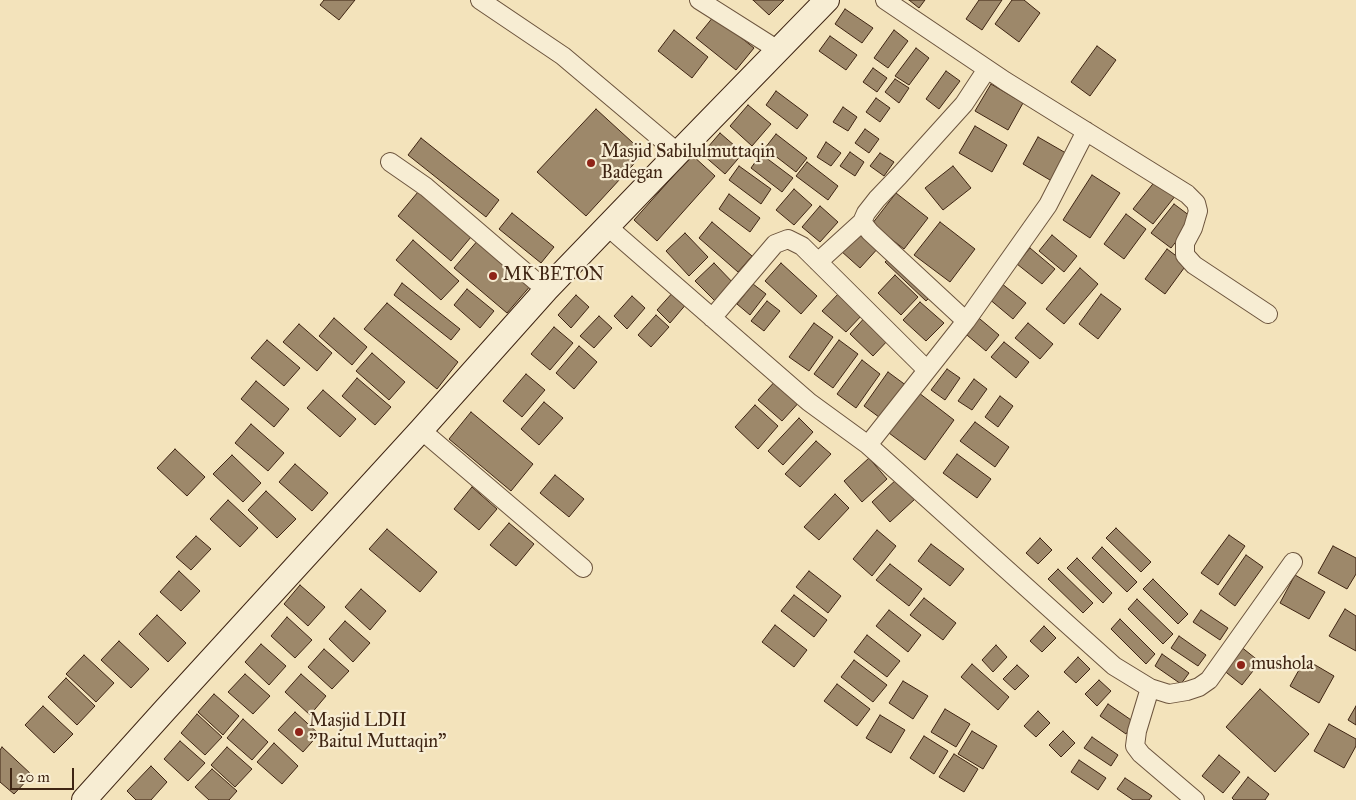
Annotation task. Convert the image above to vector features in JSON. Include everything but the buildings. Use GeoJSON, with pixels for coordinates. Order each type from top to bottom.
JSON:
{"type":"FeatureCollection","features":[{"type":"Feature","properties":{"kind":"street"},"geometry":{"type":"LineString","coordinates":[[480,0],[504,6],[678,153]]}},
{"type":"Feature","properties":{"kind":"street"},"geometry":{"type":"LineString","coordinates":[[699,0],[778,50]]}},
{"type":"Feature","properties":{"kind":"street"},"geometry":{"type":"LineString","coordinates":[[84,800],[546,290],[827,0]]}},
{"type":"Feature","properties":{"kind":"street"},"geometry":{"type":"LineString","coordinates":[[886,0],[987,69],[1187,194],[1196,203],[1198,211],[1193,228],[1185,243],[1185,255],[1194,265],[1268,314]]}},
{"type":"Feature","properties":{"kind":"street"},"geometry":{"type":"LineString","coordinates":[[818,262],[862,222],[877,198],[964,104],[987,69]]}},
{"type":"Feature","properties":{"kind":"street"},"geometry":{"type":"LineString","coordinates":[[868,445],[966,321],[1048,205],[1086,131]]}},
{"type":"Feature","properties":{"kind":"street"},"geometry":{"type":"LineString","coordinates":[[390,162],[426,187],[546,290]]}},
{"type":"Feature","properties":{"kind":"street"},"geometry":{"type":"LineString","coordinates":[[862,222],[870,232],[966,321]]}},
{"type":"Feature","properties":{"kind":"street"},"geometry":{"type":"LineString","coordinates":[[608,227],[809,402],[868,445],[1114,666],[1150,688],[1169,694],[1199,687],[1209,680],[1294,562]]}},
{"type":"Feature","properties":{"kind":"street"},"geometry":{"type":"LineString","coordinates":[[712,318],[775,244],[788,239],[802,246],[927,370]]}},
{"type":"Feature","properties":{"kind":"street"},"geometry":{"type":"LineString","coordinates":[[421,430],[582,568]]}},
{"type":"Feature","properties":{"kind":"street"},"geometry":{"type":"LineString","coordinates":[[1150,688],[1137,731],[1135,746],[1141,754],[1195,800]]}},
{"type":"Feature","properties":{"kind":"place","name":"Masjid Sabilulmuttaqin Badegan"},"geometry":{"type":"Point","coordinates":[591,163]}},
{"type":"Feature","properties":{"kind":"place","name":"MK BETON"},"geometry":{"type":"Point","coordinates":[493,276]}},
{"type":"Feature","properties":{"kind":"place","name":"mushola"},"geometry":{"type":"Point","coordinates":[1241,665]}},
{"type":"Feature","properties":{"kind":"place","name":"Masjid LDII \"Baitul Muttaqin\""},"geometry":{"type":"Point","coordinates":[299,732]}}]}
